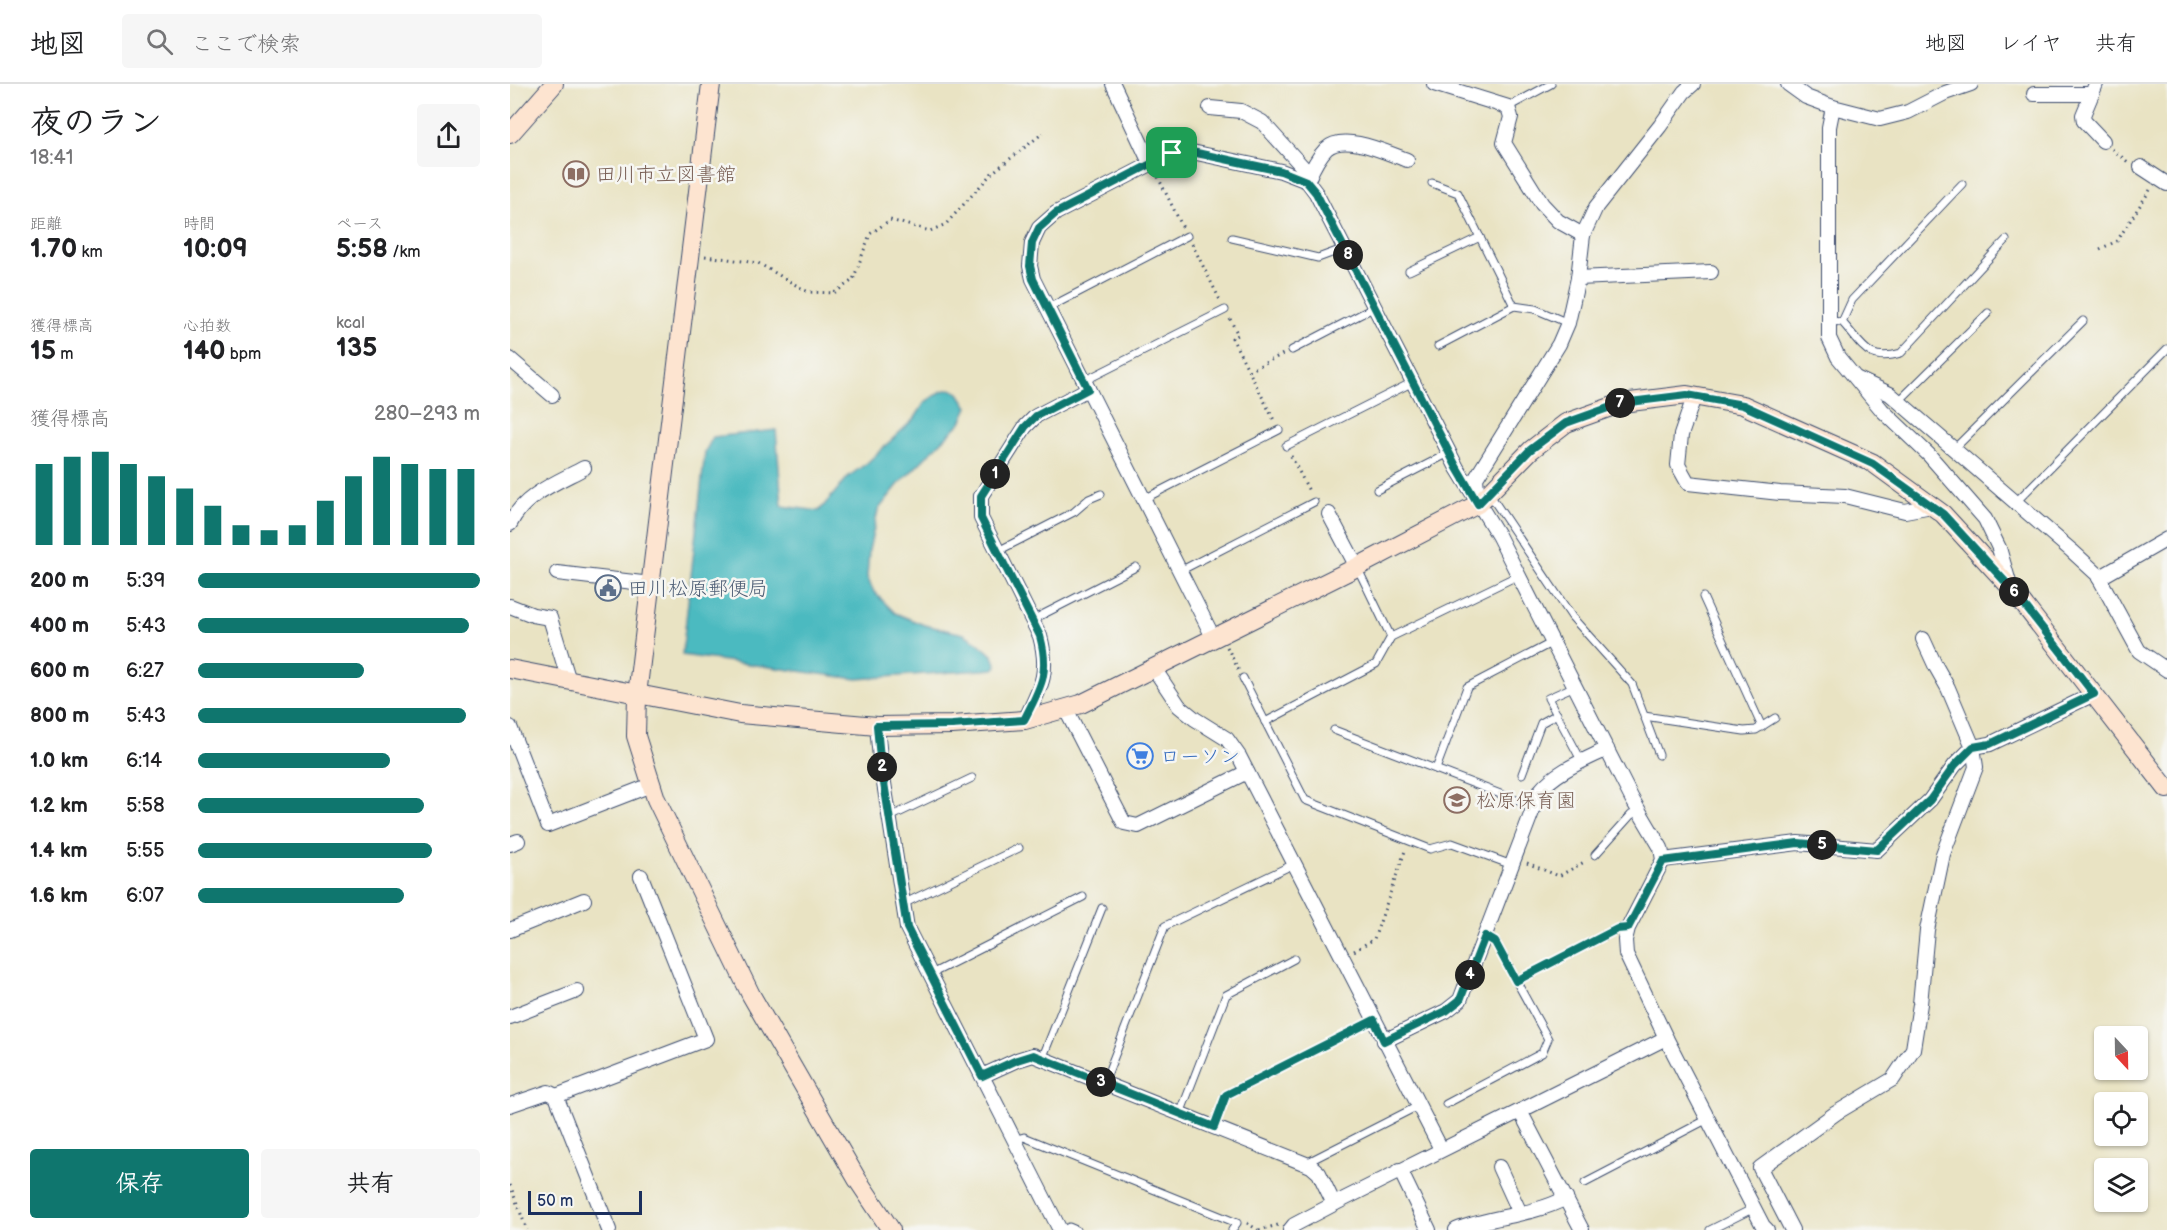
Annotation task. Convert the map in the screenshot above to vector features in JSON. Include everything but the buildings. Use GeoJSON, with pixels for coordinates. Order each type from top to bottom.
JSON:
{"type":"FeatureCollection","features":[{"type":"Feature","properties":{"kind":"street"},"geometry":{"type":"LineString","coordinates":[[510,134],[554,84]]}},
{"type":"Feature","properties":{"kind":"street"},"geometry":{"type":"LineString","coordinates":[[711,84],[637,695],[636,736],[656,800],[751,995],[857,1179],[891,1230]]}},
{"type":"Feature","properties":{"kind":"street"},"geometry":{"type":"LineString","coordinates":[[1113,84],[1151,165]]}},
{"type":"Feature","properties":{"kind":"street"},"geometry":{"type":"LineString","coordinates":[[1434,84],[1508,107],[1510,117],[1504,143],[1542,204],[1558,221],[1583,235]]}},
{"type":"Feature","properties":{"kind":"street"},"geometry":{"type":"LineString","coordinates":[[1693,84],[1684,92],[1596,207],[1583,235],[1578,278],[1568,323],[1558,344],[1476,478],[1498,535],[1639,811],[1661,848],[1663,861],[1628,928],[1625,940],[1626,954],[1666,1038],[1767,1230]]}},
{"type":"Feature","properties":{"kind":"street"},"geometry":{"type":"LineString","coordinates":[[1788,84],[1806,97],[1833,107],[1880,119],[1908,112],[1945,93],[1971,84]]}},
{"type":"Feature","properties":{"kind":"street"},"geometry":{"type":"LineString","coordinates":[[2034,94],[2094,89],[2083,115],[2084,121],[2103,141]]}},
{"type":"Feature","properties":{"kind":"street"},"geometry":{"type":"LineString","coordinates":[[1833,107],[1829,126],[1835,322],[1829,338],[1838,357],[1882,410],[1929,455],[1984,519],[1999,548],[2011,588]]}},
{"type":"Feature","properties":{"kind":"street"},"geometry":{"type":"LineString","coordinates":[[1210,108],[1241,111],[1262,123],[1308,178],[1449,453],[1483,498]]}},
{"type":"Feature","properties":{"kind":"street"},"geometry":{"type":"LineString","coordinates":[[1308,178],[1317,159],[1328,147],[1351,141],[1407,160]]}},
{"type":"Feature","properties":{"kind":"street"},"geometry":{"type":"LineString","coordinates":[[1217,636],[1180,571],[1033,279],[1030,266],[1032,243],[1039,228],[1056,213],[1172,153],[1192,152],[1308,178]]}},
{"type":"Feature","properties":{"kind":"street"},"geometry":{"type":"LineString","coordinates":[[2141,167],[2162,180]]}},
{"type":"Feature","properties":{"kind":"street"},"geometry":{"type":"LineString","coordinates":[[1578,278],[1711,272]]}},
{"type":"Feature","properties":{"kind":"street"},"geometry":{"type":"LineString","coordinates":[[510,360],[552,395]]}},
{"type":"Feature","properties":{"kind":"street"},"geometry":{"type":"LineString","coordinates":[[1856,378],[1890,394],[1899,401],[2072,551],[2099,578],[2139,651],[2167,670]]}},
{"type":"Feature","properties":{"kind":"street"},"geometry":{"type":"LineString","coordinates":[[1024,720],[1039,692],[1044,675],[1045,656],[1040,636],[981,518],[981,496],[1025,427],[1036,416],[1086,385]]}},
{"type":"Feature","properties":{"kind":"street"},"geometry":{"type":"LineString","coordinates":[[510,669],[740,714],[877,726],[952,725],[1024,720],[1081,704],[1357,567],[1483,498],[1530,450],[1566,423],[1622,403],[1687,395],[1743,405],[1873,464],[1943,514],[2011,588],[2167,789]]}},
{"type":"Feature","properties":{"kind":"street"},"geometry":{"type":"LineString","coordinates":[[1694,397],[1681,435],[1678,465],[1688,483],[1780,493],[1845,496],[1905,511],[1932,506]]}},
{"type":"Feature","properties":{"kind":"street"},"geometry":{"type":"LineString","coordinates":[[511,516],[536,495],[584,468]]}},
{"type":"Feature","properties":{"kind":"street"},"geometry":{"type":"LineString","coordinates":[[1329,514],[1357,567]]}},
{"type":"Feature","properties":{"kind":"street"},"geometry":{"type":"LineString","coordinates":[[2099,578],[2167,539]]}},
{"type":"Feature","properties":{"kind":"street"},"geometry":{"type":"LineString","coordinates":[[557,573],[651,584]]}},
{"type":"Feature","properties":{"kind":"street"},"geometry":{"type":"LineString","coordinates":[[510,606],[533,615],[550,618],[569,681]]}},
{"type":"Feature","properties":{"kind":"street"},"geometry":{"type":"LineString","coordinates":[[1792,1230],[1760,1168],[1836,1113],[1893,1079],[1913,1049],[1927,930],[1943,854],[1976,767],[1973,747],[1948,688],[1923,639]]}},
{"type":"Feature","properties":{"kind":"street"},"geometry":{"type":"LineString","coordinates":[[1153,667],[1179,706],[1227,739],[1247,772],[1441,1149]]}},
{"type":"Feature","properties":{"kind":"street"},"geometry":{"type":"LineString","coordinates":[[1663,861],[1798,843],[1877,850],[1930,800],[1955,765],[1973,747],[1990,744],[2094,694]]}},
{"type":"Feature","properties":{"kind":"street"},"geometry":{"type":"LineString","coordinates":[[1065,708],[1124,823],[1138,826],[1247,772]]}},
{"type":"Feature","properties":{"kind":"street"},"geometry":{"type":"LineString","coordinates":[[877,726],[907,928],[1059,1230]]}},
{"type":"Feature","properties":{"kind":"street"},"geometry":{"type":"LineString","coordinates":[[510,727],[548,825],[651,785]]}},
{"type":"Feature","properties":{"kind":"street"},"geometry":{"type":"LineString","coordinates":[[1384,1041],[1446,1011],[1460,1000],[1540,791],[1548,782],[1607,749]]}},
{"type":"Feature","properties":{"kind":"street"},"geometry":{"type":"LineString","coordinates":[[556,1096],[706,1039],[641,876]]}},
{"type":"Feature","properties":{"kind":"street"},"geometry":{"type":"LineString","coordinates":[[510,930],[584,900]]}},
{"type":"Feature","properties":{"kind":"street"},"geometry":{"type":"LineString","coordinates":[[510,1017],[577,992]]}},
{"type":"Feature","properties":{"kind":"street"},"geometry":{"type":"LineString","coordinates":[[1290,1230],[1294,1225],[1441,1149],[1666,1038]]}},
{"type":"Feature","properties":{"kind":"street"},"geometry":{"type":"LineString","coordinates":[[982,1076],[1033,1055],[1305,1163],[1319,1173],[1334,1204]]}},
{"type":"Feature","properties":{"kind":"street"},"geometry":{"type":"LineString","coordinates":[[510,1106],[548,1092],[556,1096],[609,1230]]}},
{"type":"Feature","properties":{"kind":"street"},"geometry":{"type":"LineString","coordinates":[[1520,1111],[1582,1230]]}},
{"type":"Feature","properties":{"kind":"street"},"geometry":{"type":"LineString","coordinates":[[1499,1167],[1520,1213]]}},
{"type":"Feature","properties":{"kind":"street"},"geometry":{"type":"LineString","coordinates":[[1400,1170],[1429,1230]]}},
{"type":"Feature","properties":{"kind":"street"},"geometry":{"type":"LineString","coordinates":[[1456,1230],[1471,1224],[1553,1205],[1566,1198]]}},
{"type":"Feature","properties":{"kind":"lane"},"geometry":{"type":"LineString","coordinates":[[1508,107],[1551,84]]}},
{"type":"Feature","properties":{"kind":"lane"},"geometry":{"type":"LineString","coordinates":[[1432,183],[1458,193],[1514,306]]}},
{"type":"Feature","properties":{"kind":"lane"},"geometry":{"type":"LineString","coordinates":[[1962,184],[1852,300],[1835,322],[1870,354],[1884,358],[1901,353],[2006,240]]}},
{"type":"Feature","properties":{"kind":"lane"},"geometry":{"type":"LineString","coordinates":[[1048,308],[1188,236]]}},
{"type":"Feature","properties":{"kind":"lane"},"geometry":{"type":"LineString","coordinates":[[1409,271],[1480,237]]}},
{"type":"Feature","properties":{"kind":"lane"},"geometry":{"type":"LineString","coordinates":[[1232,238],[1318,258],[1344,248]]}},
{"type":"Feature","properties":{"kind":"lane"},"geometry":{"type":"LineString","coordinates":[[1438,346],[1514,306],[1535,309],[1568,323]]}},
{"type":"Feature","properties":{"kind":"lane"},"geometry":{"type":"LineString","coordinates":[[1292,350],[1375,307]]}},
{"type":"Feature","properties":{"kind":"lane"},"geometry":{"type":"LineString","coordinates":[[1086,385],[1225,310]]}},
{"type":"Feature","properties":{"kind":"lane"},"geometry":{"type":"LineString","coordinates":[[1899,401],[1988,313]]}},
{"type":"Feature","properties":{"kind":"lane"},"geometry":{"type":"LineString","coordinates":[[1954,449],[2084,321]]}},
{"type":"Feature","properties":{"kind":"lane"},"geometry":{"type":"LineString","coordinates":[[2016,502],[2167,349]]}},
{"type":"Feature","properties":{"kind":"lane"},"geometry":{"type":"LineString","coordinates":[[1286,446],[1413,382]]}},
{"type":"Feature","properties":{"kind":"lane"},"geometry":{"type":"LineString","coordinates":[[1144,499],[1279,430]]}},
{"type":"Feature","properties":{"kind":"lane"},"geometry":{"type":"LineString","coordinates":[[1377,490],[1449,453]]}},
{"type":"Feature","properties":{"kind":"lane"},"geometry":{"type":"LineString","coordinates":[[998,551],[1074,512],[1089,499],[1101,494]]}},
{"type":"Feature","properties":{"kind":"lane"},"geometry":{"type":"LineString","coordinates":[[1483,498],[1572,617],[1632,684],[1659,755]]}},
{"type":"Feature","properties":{"kind":"lane"},"geometry":{"type":"LineString","coordinates":[[1180,571],[1314,502]]}},
{"type":"Feature","properties":{"kind":"lane"},"geometry":{"type":"LineString","coordinates":[[1032,621],[1136,567]]}},
{"type":"Feature","properties":{"kind":"lane"},"geometry":{"type":"LineString","coordinates":[[1357,567],[1392,637]]}},
{"type":"Feature","properties":{"kind":"lane"},"geometry":{"type":"LineString","coordinates":[[1265,722],[1376,664],[1392,637],[1519,575]]}},
{"type":"Feature","properties":{"kind":"lane"},"geometry":{"type":"LineString","coordinates":[[1703,597],[1762,727]]}},
{"type":"Feature","properties":{"kind":"lane"},"geometry":{"type":"LineString","coordinates":[[1436,769],[1467,687],[1553,642]]}},
{"type":"Feature","properties":{"kind":"lane"},"geometry":{"type":"LineString","coordinates":[[1243,678],[1305,800],[1430,849],[1452,843],[1514,861]]}},
{"type":"Feature","properties":{"kind":"lane"},"geometry":{"type":"LineString","coordinates":[[1575,686],[1548,698],[1582,762]]}},
{"type":"Feature","properties":{"kind":"lane"},"geometry":{"type":"LineString","coordinates":[[1522,774],[1541,723],[1557,714]]}},
{"type":"Feature","properties":{"kind":"lane"},"geometry":{"type":"LineString","coordinates":[[1644,716],[1744,731],[1756,730],[1775,718]]}},
{"type":"Feature","properties":{"kind":"lane"},"geometry":{"type":"LineString","coordinates":[[1334,730],[1534,807]]}},
{"type":"Feature","properties":{"kind":"lane"},"geometry":{"type":"LineString","coordinates":[[889,817],[972,778]]}},
{"type":"Feature","properties":{"kind":"lane"},"geometry":{"type":"LineString","coordinates":[[1595,855],[1631,815],[1639,811]]}},
{"type":"Feature","properties":{"kind":"lane"},"geometry":{"type":"LineString","coordinates":[[903,904],[1018,848]]}},
{"type":"Feature","properties":{"kind":"lane"},"geometry":{"type":"LineString","coordinates":[[1104,1083],[1165,926],[1294,864]]}},
{"type":"Feature","properties":{"kind":"lane"},"geometry":{"type":"LineString","coordinates":[[931,974],[1083,897]]}},
{"type":"Feature","properties":{"kind":"lane"},"geometry":{"type":"LineString","coordinates":[[1042,1059],[1102,908]]}},
{"type":"Feature","properties":{"kind":"lane"},"geometry":{"type":"LineString","coordinates":[[1516,981],[1617,929],[1628,928]]}},
{"type":"Feature","properties":{"kind":"lane"},"geometry":{"type":"LineString","coordinates":[[1446,1104],[1542,1053],[1548,1039],[1495,942],[1485,936]]}},
{"type":"Feature","properties":{"kind":"lane"},"geometry":{"type":"LineString","coordinates":[[1180,1114],[1226,995],[1294,959]]}},
{"type":"Feature","properties":{"kind":"lane"},"geometry":{"type":"LineString","coordinates":[[1214,1127],[1226,1095],[1374,1020]]}},
{"type":"Feature","properties":{"kind":"lane"},"geometry":{"type":"LineString","coordinates":[[1305,1163],[1418,1106]]}},
{"type":"Feature","properties":{"kind":"lane"},"geometry":{"type":"LineString","coordinates":[[1585,1183],[1708,1119]]}},
{"type":"Feature","properties":{"kind":"lane"},"geometry":{"type":"LineString","coordinates":[[1014,1140],[1024,1137],[1237,1223],[1232,1230]]}},
{"type":"Feature","properties":{"kind":"lane"},"geometry":{"type":"LineString","coordinates":[[1710,1230],[1754,1208]]}},
{"type":"Feature","properties":{"kind":"lane"},"geometry":{"type":"LineString","coordinates":[[1064,1230],[1069,1227],[1076,1230]]}},
{"type":"Feature","properties":{"kind":"path"},"geometry":{"type":"LineString","coordinates":[[691,254],[758,263],[808,292],[834,293],[853,280],[870,234],[890,220],[930,231],[946,224],[992,173],[1043,133]]}},
{"type":"Feature","properties":{"kind":"path"},"geometry":{"type":"LineString","coordinates":[[2103,141],[2129,163],[2141,167]]}},
{"type":"Feature","properties":{"kind":"path"},"geometry":{"type":"LineString","coordinates":[[1151,165],[1238,335],[1232,338],[1279,430]]}},
{"type":"Feature","properties":{"kind":"path"},"geometry":{"type":"LineString","coordinates":[[2100,249],[2117,241],[2162,180]]}},
{"type":"Feature","properties":{"kind":"path"},"geometry":{"type":"LineString","coordinates":[[1249,371],[1292,350]]}},
{"type":"Feature","properties":{"kind":"path"},"geometry":{"type":"LineString","coordinates":[[1286,446],[1314,502]]}},
{"type":"Feature","properties":{"kind":"path"},"geometry":{"type":"LineString","coordinates":[[1217,636],[1243,678]]}},
{"type":"Feature","properties":{"kind":"path"},"geometry":{"type":"LineString","coordinates":[[1342,958],[1374,939],[1409,840]]}},
{"type":"Feature","properties":{"kind":"path"},"geometry":{"type":"LineString","coordinates":[[1514,861],[1559,876],[1595,855]]}},
{"type":"Feature","properties":{"kind":"path"},"geometry":{"type":"LineString","coordinates":[[510,1185],[527,1230]]}},
{"type":"Feature","properties":{"kind":"water"},"geometry":{"type":"Polygon","coordinates":[[[951,389],[959,393],[968,407],[961,422],[898,485],[878,510],[869,550],[867,577],[874,592],[895,613],[924,625],[964,634],[993,656],[997,666],[994,669],[857,679],[682,655],[705,452],[713,437],[776,430],[782,506],[819,511],[849,476],[867,463],[915,418],[925,402],[942,391],[951,389]]]}},
{"type":"Feature","properties":{"kind":"place","name":"田川市立図書館"},"geometry":{"type":"Point","coordinates":[576,174]}},
{"type":"Feature","properties":{"kind":"place","name":"田川松原郵便局"},"geometry":{"type":"Point","coordinates":[608,588]}},
{"type":"Feature","properties":{"kind":"place","name":"ローソン"},"geometry":{"type":"Point","coordinates":[1140,756]}},
{"type":"Feature","properties":{"kind":"place","name":"松原保育園"},"geometry":{"type":"Point","coordinates":[1457,800]}},
{"type":"Feature","properties":{"kind":"route"},"geometry":{"type":"LineString","coordinates":[[1192,152],[1281,171],[1306,181],[1316,193],[1457,468],[1478,504],[1530,450],[1566,423],[1622,403],[1687,395],[1743,405],[1873,464],[1943,514],[2011,588],[2094,694],[1990,744],[1973,747],[1955,765],[1930,800],[1877,850],[1798,843],[1663,861],[1628,928],[1617,929],[1516,981],[1495,942],[1485,936],[1460,1000],[1446,1011],[1384,1041],[1374,1020],[1226,1095],[1214,1127],[1033,1055],[982,1076],[907,928],[877,726],[952,725],[1024,720],[1039,692],[1044,675],[1045,656],[1040,636],[981,518],[981,496],[1025,427],[1036,416],[1088,389],[1033,279],[1030,266],[1032,243],[1039,228],[1056,213],[1172,153],[1192,152]]}}]}
